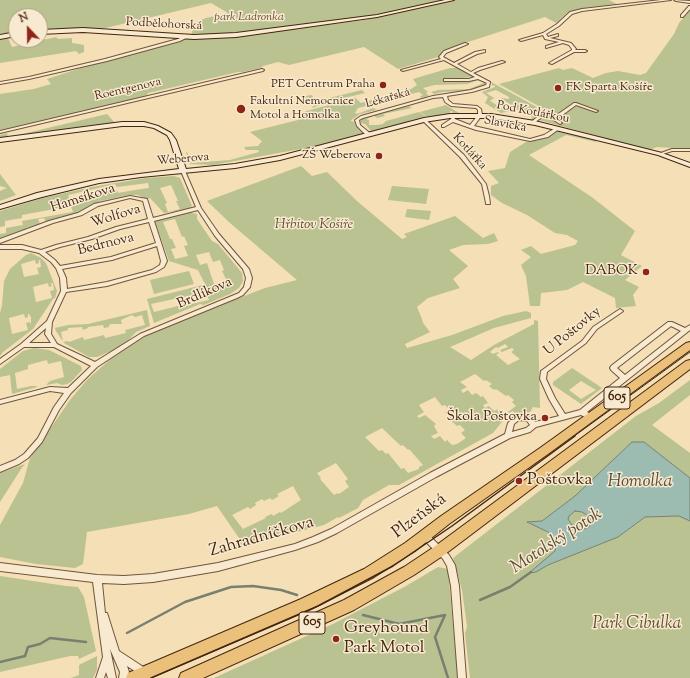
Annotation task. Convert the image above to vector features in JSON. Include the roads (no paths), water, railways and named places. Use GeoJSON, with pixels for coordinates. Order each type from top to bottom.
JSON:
{"type":"FeatureCollection","features":[{"type":"Feature","properties":{"kind":"main road","name":"Plzeňská"},"geometry":{"type":"LineString","coordinates":[[139,675],[338,589],[389,561],[476,497],[544,451],[587,414],[690,345]]}},
{"type":"Feature","properties":{"kind":"main road","name":"605"},"geometry":{"type":"LineString","coordinates":[[186,678],[349,605],[409,571],[439,551],[690,364]]}},
{"type":"Feature","properties":{"kind":"street","name":"Podbělohorská"},"geometry":{"type":"LineString","coordinates":[[48,32],[84,30],[186,37],[236,36],[377,16],[452,0]]}},
{"type":"Feature","properties":{"kind":"street"},"geometry":{"type":"LineString","coordinates":[[545,37],[568,15],[575,11],[669,0]]}},
{"type":"Feature","properties":{"kind":"street"},"geometry":{"type":"LineString","coordinates":[[676,0],[690,2]]}},
{"type":"Feature","properties":{"kind":"street"},"geometry":{"type":"LineString","coordinates":[[682,16],[690,7]]}},
{"type":"Feature","properties":{"kind":"street"},"geometry":{"type":"LineString","coordinates":[[521,40],[557,35]]}},
{"type":"Feature","properties":{"kind":"street"},"geometry":{"type":"LineString","coordinates":[[0,84],[106,60],[186,37]]}},
{"type":"Feature","properties":{"kind":"street"},"geometry":{"type":"LineString","coordinates":[[545,37],[572,46],[574,51]]}},
{"type":"Feature","properties":{"kind":"street"},"geometry":{"type":"LineString","coordinates":[[548,47],[563,42]]}},
{"type":"Feature","properties":{"kind":"street"},"geometry":{"type":"LineString","coordinates":[[444,59],[441,57],[445,52],[466,44]]}},
{"type":"Feature","properties":{"kind":"street"},"geometry":{"type":"LineString","coordinates":[[454,64],[476,52],[484,50]]}},
{"type":"Feature","properties":{"kind":"street"},"geometry":{"type":"LineString","coordinates":[[551,63],[574,51],[585,51]]}},
{"type":"Feature","properties":{"kind":"street"},"geometry":{"type":"LineString","coordinates":[[403,70],[444,59],[479,77],[489,83],[488,86],[472,91],[450,93],[445,96],[446,101],[452,105],[477,107],[480,110],[480,115]]}},
{"type":"Feature","properties":{"kind":"street"},"geometry":{"type":"LineString","coordinates":[[471,73],[479,69],[504,62]]}},
{"type":"Feature","properties":{"kind":"street","name":"Roentgenova"},"geometry":{"type":"LineString","coordinates":[[0,132],[262,70]]}},
{"type":"Feature","properties":{"kind":"street"},"geometry":{"type":"LineString","coordinates":[[445,80],[469,80],[479,77]]}},
{"type":"Feature","properties":{"kind":"street","name":"Lékařská"},"geometry":{"type":"LineString","coordinates":[[369,135],[358,125],[357,120],[362,117],[433,97],[445,96]]}},
{"type":"Feature","properties":{"kind":"street"},"geometry":{"type":"LineString","coordinates":[[554,119],[574,104],[596,111]]}},
{"type":"Feature","properties":{"kind":"street"},"geometry":{"type":"LineString","coordinates":[[533,122],[548,113],[559,126]]}},
{"type":"Feature","properties":{"kind":"street","name":"Pod Kotlářkou"},"geometry":{"type":"LineString","coordinates":[[369,135],[424,120],[450,116],[480,115],[504,117],[559,126],[660,154],[690,165]]}},
{"type":"Feature","properties":{"kind":"street","name":"Slavická"},"geometry":{"type":"LineString","coordinates":[[471,127],[480,115]]}},
{"type":"Feature","properties":{"kind":"street","name":"Slavická"},"geometry":{"type":"LineString","coordinates":[[443,126],[453,119],[471,127],[530,140],[546,136],[559,126]]}},
{"type":"Feature","properties":{"kind":"street","name":"Kotlářka"},"geometry":{"type":"LineString","coordinates":[[424,120],[462,156],[484,184],[488,196],[488,203]]}},
{"type":"Feature","properties":{"kind":"street"},"geometry":{"type":"LineString","coordinates":[[0,140],[122,124],[144,124],[160,128],[169,134],[174,140],[183,171]]}},
{"type":"Feature","properties":{"kind":"street","name":"Weberova"},"geometry":{"type":"LineString","coordinates":[[0,207],[40,195],[99,181],[235,166],[280,158],[369,135]]}},
{"type":"Feature","properties":{"kind":"street"},"geometry":{"type":"LineString","coordinates":[[660,154],[672,150],[690,150]]}},
{"type":"Feature","properties":{"kind":"street","name":"Brdlíkova"},"geometry":{"type":"LineString","coordinates":[[0,468],[17,462],[26,456],[41,439],[56,409],[69,391],[95,365],[142,335],[241,294],[249,283],[248,273],[217,235],[199,208],[183,171]]}},
{"type":"Feature","properties":{"kind":"street","name":"Hamsíkova"},"geometry":{"type":"LineString","coordinates":[[14,236],[51,222],[80,214],[103,203],[130,197],[145,200],[164,261],[162,266],[154,271],[107,284],[64,291]]}},
{"type":"Feature","properties":{"kind":"street","name":"Wolfova"},"geometry":{"type":"LineString","coordinates":[[41,252],[90,238],[118,228],[199,208]]}},
{"type":"Feature","properties":{"kind":"street"},"geometry":{"type":"LineString","coordinates":[[0,241],[14,236]]}},
{"type":"Feature","properties":{"kind":"street"},"geometry":{"type":"LineString","coordinates":[[12,246],[11,241],[14,236]]}},
{"type":"Feature","properties":{"kind":"street","name":"Bedrnova"},"geometry":{"type":"LineString","coordinates":[[59,268],[112,258],[158,244]]}},
{"type":"Feature","properties":{"kind":"street"},"geometry":{"type":"LineString","coordinates":[[0,247],[12,246],[31,248],[41,252],[53,261],[59,268],[63,278],[64,291],[49,322],[48,334],[55,345]]}},
{"type":"Feature","properties":{"kind":"street","name":"U Poštovky"},"geometry":{"type":"LineString","coordinates":[[562,417],[543,379],[544,370],[584,342],[595,328],[620,311]]}},
{"type":"Feature","properties":{"kind":"street"},"geometry":{"type":"LineString","coordinates":[[0,362],[23,345],[49,322]]}},
{"type":"Feature","properties":{"kind":"street"},"geometry":{"type":"LineString","coordinates":[[625,379],[612,368],[670,323],[688,328]]}},
{"type":"Feature","properties":{"kind":"street"},"geometry":{"type":"LineString","coordinates":[[587,414],[625,379],[688,328]]}},
{"type":"Feature","properties":{"kind":"street"},"geometry":{"type":"LineString","coordinates":[[23,345],[55,345],[95,365]]}},
{"type":"Feature","properties":{"kind":"street"},"geometry":{"type":"LineString","coordinates":[[678,372],[690,370]]}},
{"type":"Feature","properties":{"kind":"street"},"geometry":{"type":"LineString","coordinates":[[0,402],[50,388],[69,391]]}},
{"type":"Feature","properties":{"kind":"street","name":"Zahradníčkova"},"geometry":{"type":"LineString","coordinates":[[0,567],[97,579],[153,578],[218,567],[295,547],[334,531],[433,474],[508,436],[528,430],[534,425],[562,417],[587,414]]}},
{"type":"Feature","properties":{"kind":"street"},"geometry":{"type":"LineString","coordinates":[[508,436],[511,423],[517,418],[521,417],[529,419],[534,425]]}},
{"type":"Feature","properties":{"kind":"street"},"geometry":{"type":"LineString","coordinates":[[425,536],[451,565],[457,601],[462,678]]}},
{"type":"Feature","properties":{"kind":"street"},"geometry":{"type":"LineString","coordinates":[[97,579],[107,658],[112,678]]}},
{"type":"Feature","properties":{"kind":"street"},"geometry":{"type":"LineString","coordinates":[[99,599],[116,654],[124,672],[123,678]]}},
{"type":"Feature","properties":{"kind":"street","name":"Plzeňská"},"geometry":{"type":"LineString","coordinates":[[116,654],[139,675]]}},
{"type":"Feature","properties":{"kind":"street"},"geometry":{"type":"LineString","coordinates":[[100,678],[107,658]]}},
{"type":"Feature","properties":{"kind":"water","name":"Homolka"},"geometry":{"type":"Polygon","coordinates":[[[632,442],[644,442],[690,478],[690,521],[679,516],[645,517],[618,537],[548,565],[536,572],[529,573],[555,551],[556,546],[555,540],[548,532],[527,522],[542,521],[575,496],[632,442]],[[575,511],[569,516],[568,519],[572,525],[582,530],[589,527],[591,521],[588,516],[582,512],[575,511]]]}},
{"type":"Feature","properties":{"kind":"waterway","name":"Motolský potok"},"geometry":{"type":"LineString","coordinates":[[480,600],[510,587],[531,572]]}},
{"type":"Feature","properties":{"kind":"waterway","name":"Motolský potok"},"geometry":{"type":"LineString","coordinates":[[127,633],[185,602],[231,587],[253,586],[281,590],[297,595]]}},
{"type":"Feature","properties":{"kind":"waterway","name":"Motolský potok"},"geometry":{"type":"LineString","coordinates":[[363,615],[399,624],[445,615],[435,637],[448,678]]}},
{"type":"Feature","properties":{"kind":"waterway","name":"Motolský potok"},"geometry":{"type":"LineString","coordinates":[[0,662],[25,656],[28,647],[40,644],[50,638],[86,642]]}},
{"type":"Feature","properties":{"kind":"tram line"},"geometry":{"type":"LineString","coordinates":[[573,437],[690,352]]}},
{"type":"Feature","properties":{"kind":"tram line"},"geometry":{"type":"LineString","coordinates":[[151,678],[318,606],[393,566],[452,526],[575,436]]}},
{"type":"Feature","properties":{"kind":"place","name":"PET Centrum Praha"},"geometry":{"type":"Point","coordinates":[383,85]}},
{"type":"Feature","properties":{"kind":"place","name":"FK Sparta Košíře"},"geometry":{"type":"Point","coordinates":[558,88]}},
{"type":"Feature","properties":{"kind":"place","name":"Fakultní Nemocnice Motol a Homolka"},"geometry":{"type":"Point","coordinates":[241,109]}},
{"type":"Feature","properties":{"kind":"place","name":"ZŠ Weberova"},"geometry":{"type":"Point","coordinates":[379,156]}},
{"type":"Feature","properties":{"kind":"place","name":"DABOK"},"geometry":{"type":"Point","coordinates":[646,272]}},
{"type":"Feature","properties":{"kind":"place","name":"Škola Poštovka"},"geometry":{"type":"Point","coordinates":[545,418]}},
{"type":"Feature","properties":{"kind":"place","name":"Poštovka"},"geometry":{"type":"Point","coordinates":[519,481]}},
{"type":"Feature","properties":{"kind":"place","name":"Greyhound Park Motol"},"geometry":{"type":"Point","coordinates":[336,639]}},
{"type":"Feature","properties":{"kind":"park label","name":"park Ladronka"},"geometry":{"type":"Point","coordinates":[249,18]}},
{"type":"Feature","properties":{"kind":"park label","name":"Hřbitov Košíře"},"geometry":{"type":"Point","coordinates":[314,226]}},
{"type":"Feature","properties":{"kind":"park label","name":"Park Cibulka"},"geometry":{"type":"Point","coordinates":[637,625]}}]}
